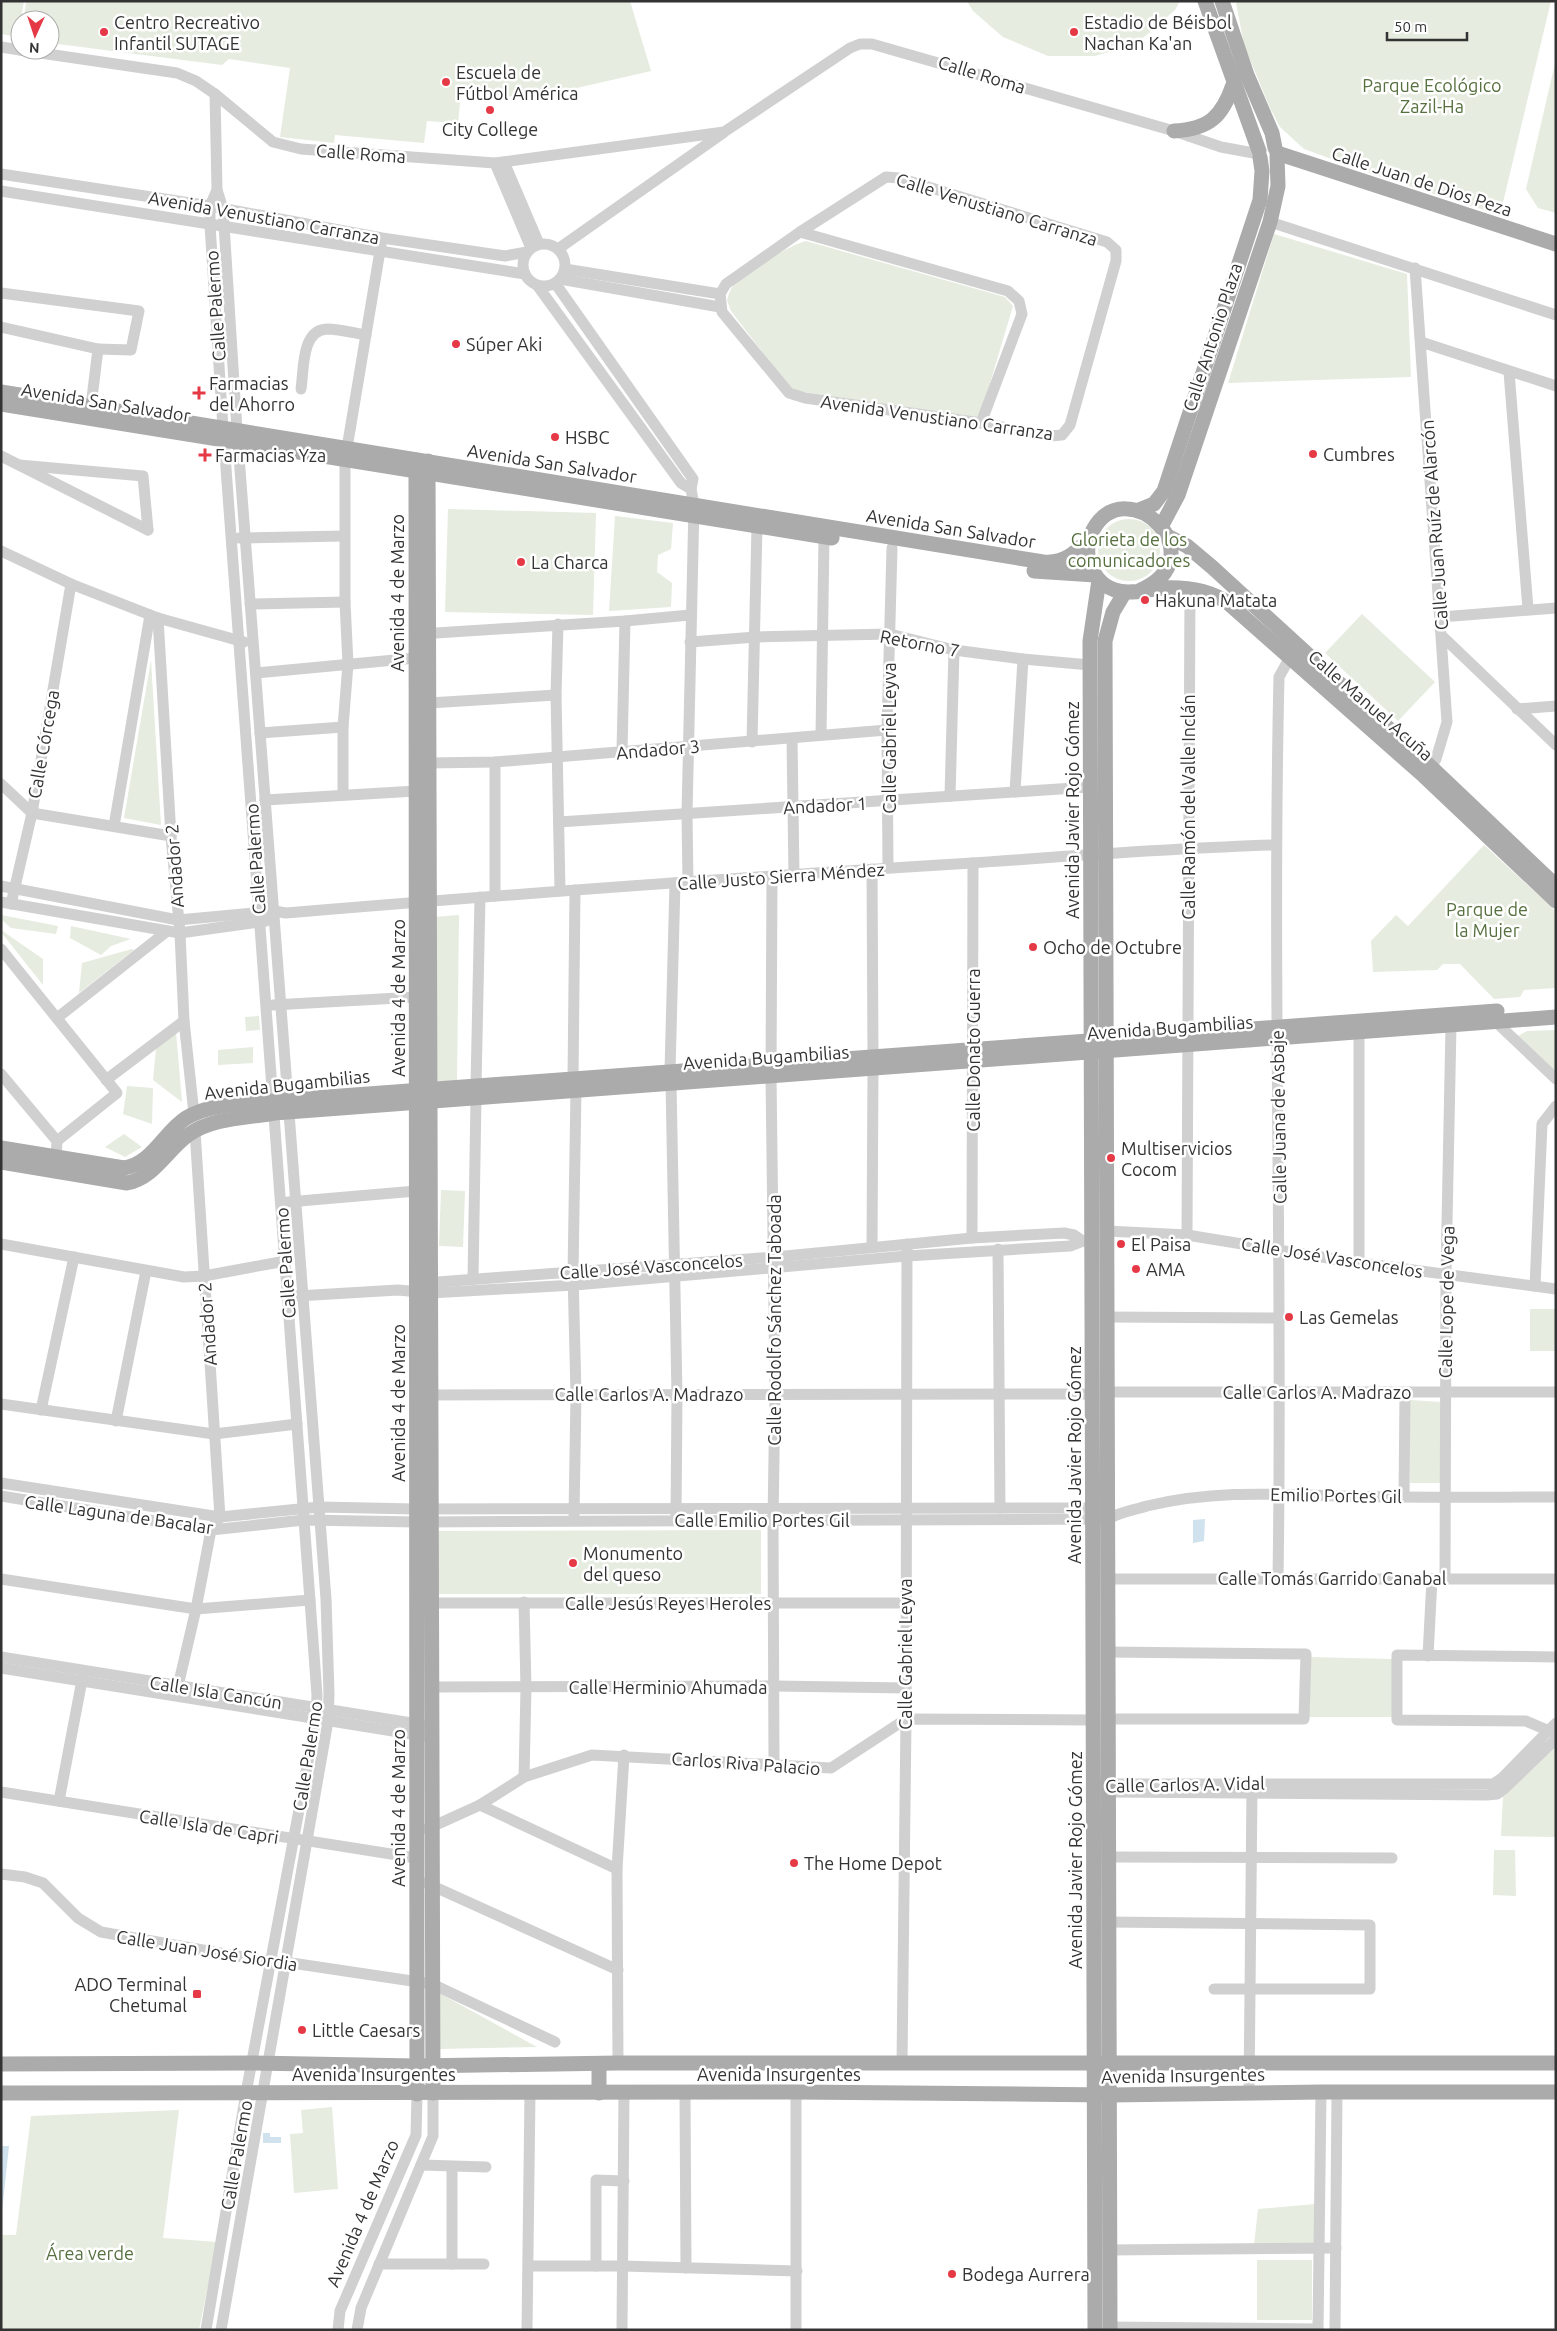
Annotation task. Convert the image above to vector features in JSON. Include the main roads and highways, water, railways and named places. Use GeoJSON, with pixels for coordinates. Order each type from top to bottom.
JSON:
{"type":"FeatureCollection","features":[{"type":"Feature","properties":{"kind":"main road","name":"Calle Antonio Plaza"},"geometry":{"type":"LineString","coordinates":[[1139,510],[1154,504],[1164,491],[1260,200],[1262,171],[1260,154],[1233,85],[1205,1]]}},
{"type":"Feature","properties":{"kind":"main road","name":"Calle Antonio Plaza"},"geometry":{"type":"LineString","coordinates":[[1164,530],[1178,496],[1270,222],[1278,186],[1276,152],[1272,133],[1248,75],[1222,1]]}},
{"type":"Feature","properties":{"kind":"main road"},"geometry":{"type":"LineString","coordinates":[[1174,131],[1192,130],[1207,123],[1226,106],[1233,85]]}},
{"type":"Feature","properties":{"kind":"main road"},"geometry":{"type":"LineString","coordinates":[[1260,154],[1264,161],[1270,162],[1276,152]]}},
{"type":"Feature","properties":{"kind":"main road","name":"Calle Juan de Dios Peza"},"geometry":{"type":"LineString","coordinates":[[1276,152],[1556,244]]}},
{"type":"Feature","properties":{"kind":"main road","name":"Avenida San Salvador"},"geometry":{"type":"LineString","coordinates":[[1,392],[91,406],[231,435]]}},
{"type":"Feature","properties":{"kind":"main road","name":"Avenida San Salvador"},"geometry":{"type":"LineString","coordinates":[[1,404],[231,435],[693,510],[1051,563],[1062,561],[1074,554],[1089,539]]}},
{"type":"Feature","properties":{"kind":"main road","name":"Avenida 4 de Marzo"},"geometry":{"type":"LineString","coordinates":[[422,466],[422,634],[429,703],[429,763],[423,902],[416,997],[423,1096],[416,1191],[423,1288]]}},
{"type":"Feature","properties":{"kind":"main road","name":"Avenida San Salvador"},"geometry":{"type":"LineString","coordinates":[[693,510],[757,526],[1043,572],[1097,578]]}},
{"type":"Feature","properties":{"kind":"main road"},"geometry":{"type":"LineString","coordinates":[[1139,510],[1152,516],[1164,530],[1171,547],[1169,562],[1163,575],[1152,585],[1132,592],[1107,586],[1097,578],[1089,564],[1087,552],[1089,539],[1094,528],[1102,518],[1120,511],[1139,510]]}},
{"type":"Feature","properties":{"kind":"main road","name":"Calle Manuel Acuña"},"geometry":{"type":"LineString","coordinates":[[1164,530],[1212,567],[1428,772],[1556,901]]}},
{"type":"Feature","properties":{"kind":"main road","name":"Avenida Javier Rojo Gómez"},"geometry":{"type":"LineString","coordinates":[[1095,2330],[1094,2095],[1102,2063],[1109,1922],[1108,1579],[1111,1514],[1087,1241],[1091,1046],[1090,641],[1097,578]]}},
{"type":"Feature","properties":{"kind":"main road","name":"Calle Manuel Acuña"},"geometry":{"type":"LineString","coordinates":[[1132,592],[1163,588],[1190,588],[1211,594],[1228,603],[1289,659],[1428,772],[1556,886]]}},
{"type":"Feature","properties":{"kind":"main road","name":"Avenida Javier Rojo Gómez"},"geometry":{"type":"LineString","coordinates":[[1110,2328],[1110,2095],[1102,2063],[1093,1786],[1093,1514],[1100,1393],[1107,1317],[1106,641],[1113,612],[1132,592]]}},
{"type":"Feature","properties":{"kind":"main road","name":"Avenida 4 de Marzo"},"geometry":{"type":"LineString","coordinates":[[422,634],[416,658],[416,791],[423,902],[424,1829],[432,1884],[433,2093]]}},
{"type":"Feature","properties":{"kind":"main road"},"geometry":{"type":"LineString","coordinates":[[1090,641],[1106,641]]}},
{"type":"Feature","properties":{"kind":"main road","name":"Avenida Bugambilias"},"geometry":{"type":"LineString","coordinates":[[1278,1032],[1359,1032],[1451,1025],[1556,1007]]}},
{"type":"Feature","properties":{"kind":"main road","name":"Avenida Bugambilias"},"geometry":{"type":"LineString","coordinates":[[1,1148],[116,1168],[132,1167],[145,1160],[179,1123],[194,1114],[208,1109],[423,1096],[1107,1044],[1494,1017],[1556,1017]]}},
{"type":"Feature","properties":{"kind":"main road","name":"Avenida Bugambilias"},"geometry":{"type":"LineString","coordinates":[[1,1162],[127,1183],[142,1178],[187,1136],[209,1124],[281,1106]]}},
{"type":"Feature","properties":{"kind":"main road","name":"Avenida 4 de Marzo"},"geometry":{"type":"LineString","coordinates":[[424,1603],[431,1687],[424,1731]]}},
{"type":"Feature","properties":{"kind":"main road","name":"Avenida 4 de Marzo"},"geometry":{"type":"LineString","coordinates":[[417,2094],[416,1858],[424,1829]]}},
{"type":"Feature","properties":{"kind":"main road","name":"Avenida Insurgentes"},"geometry":{"type":"LineString","coordinates":[[1,2064],[432,2066],[618,2063],[1556,2063]]}},
{"type":"Feature","properties":{"kind":"main road"},"geometry":{"type":"LineString","coordinates":[[599,2064],[599,2093]]}},
{"type":"Feature","properties":{"kind":"main road","name":"Avenida Insurgentes"},"geometry":{"type":"LineString","coordinates":[[1,2093],[417,2094],[796,2092],[1110,2095],[1321,2092],[1556,2092]]}},
{"type":"Feature","properties":{"kind":"water"},"geometry":{"type":"Polygon","coordinates":[[[1205,1519],[1204,1541],[1193,1543],[1193,1520],[1205,1519]]]}},
{"type":"Feature","properties":{"kind":"water"},"geometry":{"type":"Polygon","coordinates":[[[263,2133],[270,2133],[270,2137],[281,2137],[281,2143],[263,2143],[263,2133]]]}},
{"type":"Feature","properties":{"kind":"water"},"geometry":{"type":"Polygon","coordinates":[[[1,2146],[9,2146],[1,2220],[1,2146]]]}},
{"type":"Feature","properties":{"kind":"place","name":"Centro Recreativo Infantil SUTAGE"},"geometry":{"type":"Point","coordinates":[104,32]}},
{"type":"Feature","properties":{"kind":"place","name":"Estadio de Béisbol Nachan Ka'an"},"geometry":{"type":"Point","coordinates":[1074,32]}},
{"type":"Feature","properties":{"kind":"place","name":"Escuela de Fútbol América"},"geometry":{"type":"Point","coordinates":[446,82]}},
{"type":"Feature","properties":{"kind":"place","name":"City College"},"geometry":{"type":"Point","coordinates":[490,110]}},
{"type":"Feature","properties":{"kind":"place","name":"Súper Aki"},"geometry":{"type":"Point","coordinates":[456,344]}},
{"type":"Feature","properties":{"kind":"place","name":"Farmacias del Ahorro"},"geometry":{"type":"Point","coordinates":[199,393]}},
{"type":"Feature","properties":{"kind":"place","name":"HSBC"},"geometry":{"type":"Point","coordinates":[555,437]}},
{"type":"Feature","properties":{"kind":"place","name":"Cumbres"},"geometry":{"type":"Point","coordinates":[1313,454]}},
{"type":"Feature","properties":{"kind":"place","name":"Farmacias Yza"},"geometry":{"type":"Point","coordinates":[205,455]}},
{"type":"Feature","properties":{"kind":"place","name":"La Charca"},"geometry":{"type":"Point","coordinates":[521,562]}},
{"type":"Feature","properties":{"kind":"place","name":"Hakuna Matata"},"geometry":{"type":"Point","coordinates":[1145,600]}},
{"type":"Feature","properties":{"kind":"place","name":"Ocho de Octubre"},"geometry":{"type":"Point","coordinates":[1033,947]}},
{"type":"Feature","properties":{"kind":"place","name":"Multiservicios Cocom"},"geometry":{"type":"Point","coordinates":[1111,1158]}},
{"type":"Feature","properties":{"kind":"place","name":"El Paisa"},"geometry":{"type":"Point","coordinates":[1121,1244]}},
{"type":"Feature","properties":{"kind":"place","name":"AMA"},"geometry":{"type":"Point","coordinates":[1136,1269]}},
{"type":"Feature","properties":{"kind":"place","name":"Las Gemelas"},"geometry":{"type":"Point","coordinates":[1289,1317]}},
{"type":"Feature","properties":{"kind":"place","name":"Monumento del queso"},"geometry":{"type":"Point","coordinates":[573,1563]}},
{"type":"Feature","properties":{"kind":"place","name":"The Home Depot"},"geometry":{"type":"Point","coordinates":[794,1863]}},
{"type":"Feature","properties":{"kind":"place","name":"ADO Terminal Chetumal"},"geometry":{"type":"Point","coordinates":[197,1994]}},
{"type":"Feature","properties":{"kind":"place","name":"Little Caesars"},"geometry":{"type":"Point","coordinates":[302,2030]}},
{"type":"Feature","properties":{"kind":"place","name":"Bodega Aurrera"},"geometry":{"type":"Point","coordinates":[952,2274]}},
{"type":"Feature","properties":{"kind":"park label","name":"Parque Ecológico Zazil-Ha"},"geometry":{"type":"Point","coordinates":[1432,95]}},
{"type":"Feature","properties":{"kind":"park label","name":"Glorieta de los comunicadores"},"geometry":{"type":"Point","coordinates":[1129,549]}},
{"type":"Feature","properties":{"kind":"park label","name":"Parque de la Mujer"},"geometry":{"type":"Point","coordinates":[1487,920]}},
{"type":"Feature","properties":{"kind":"park label","name":"Área verde"},"geometry":{"type":"Point","coordinates":[90,2253]}}]}
